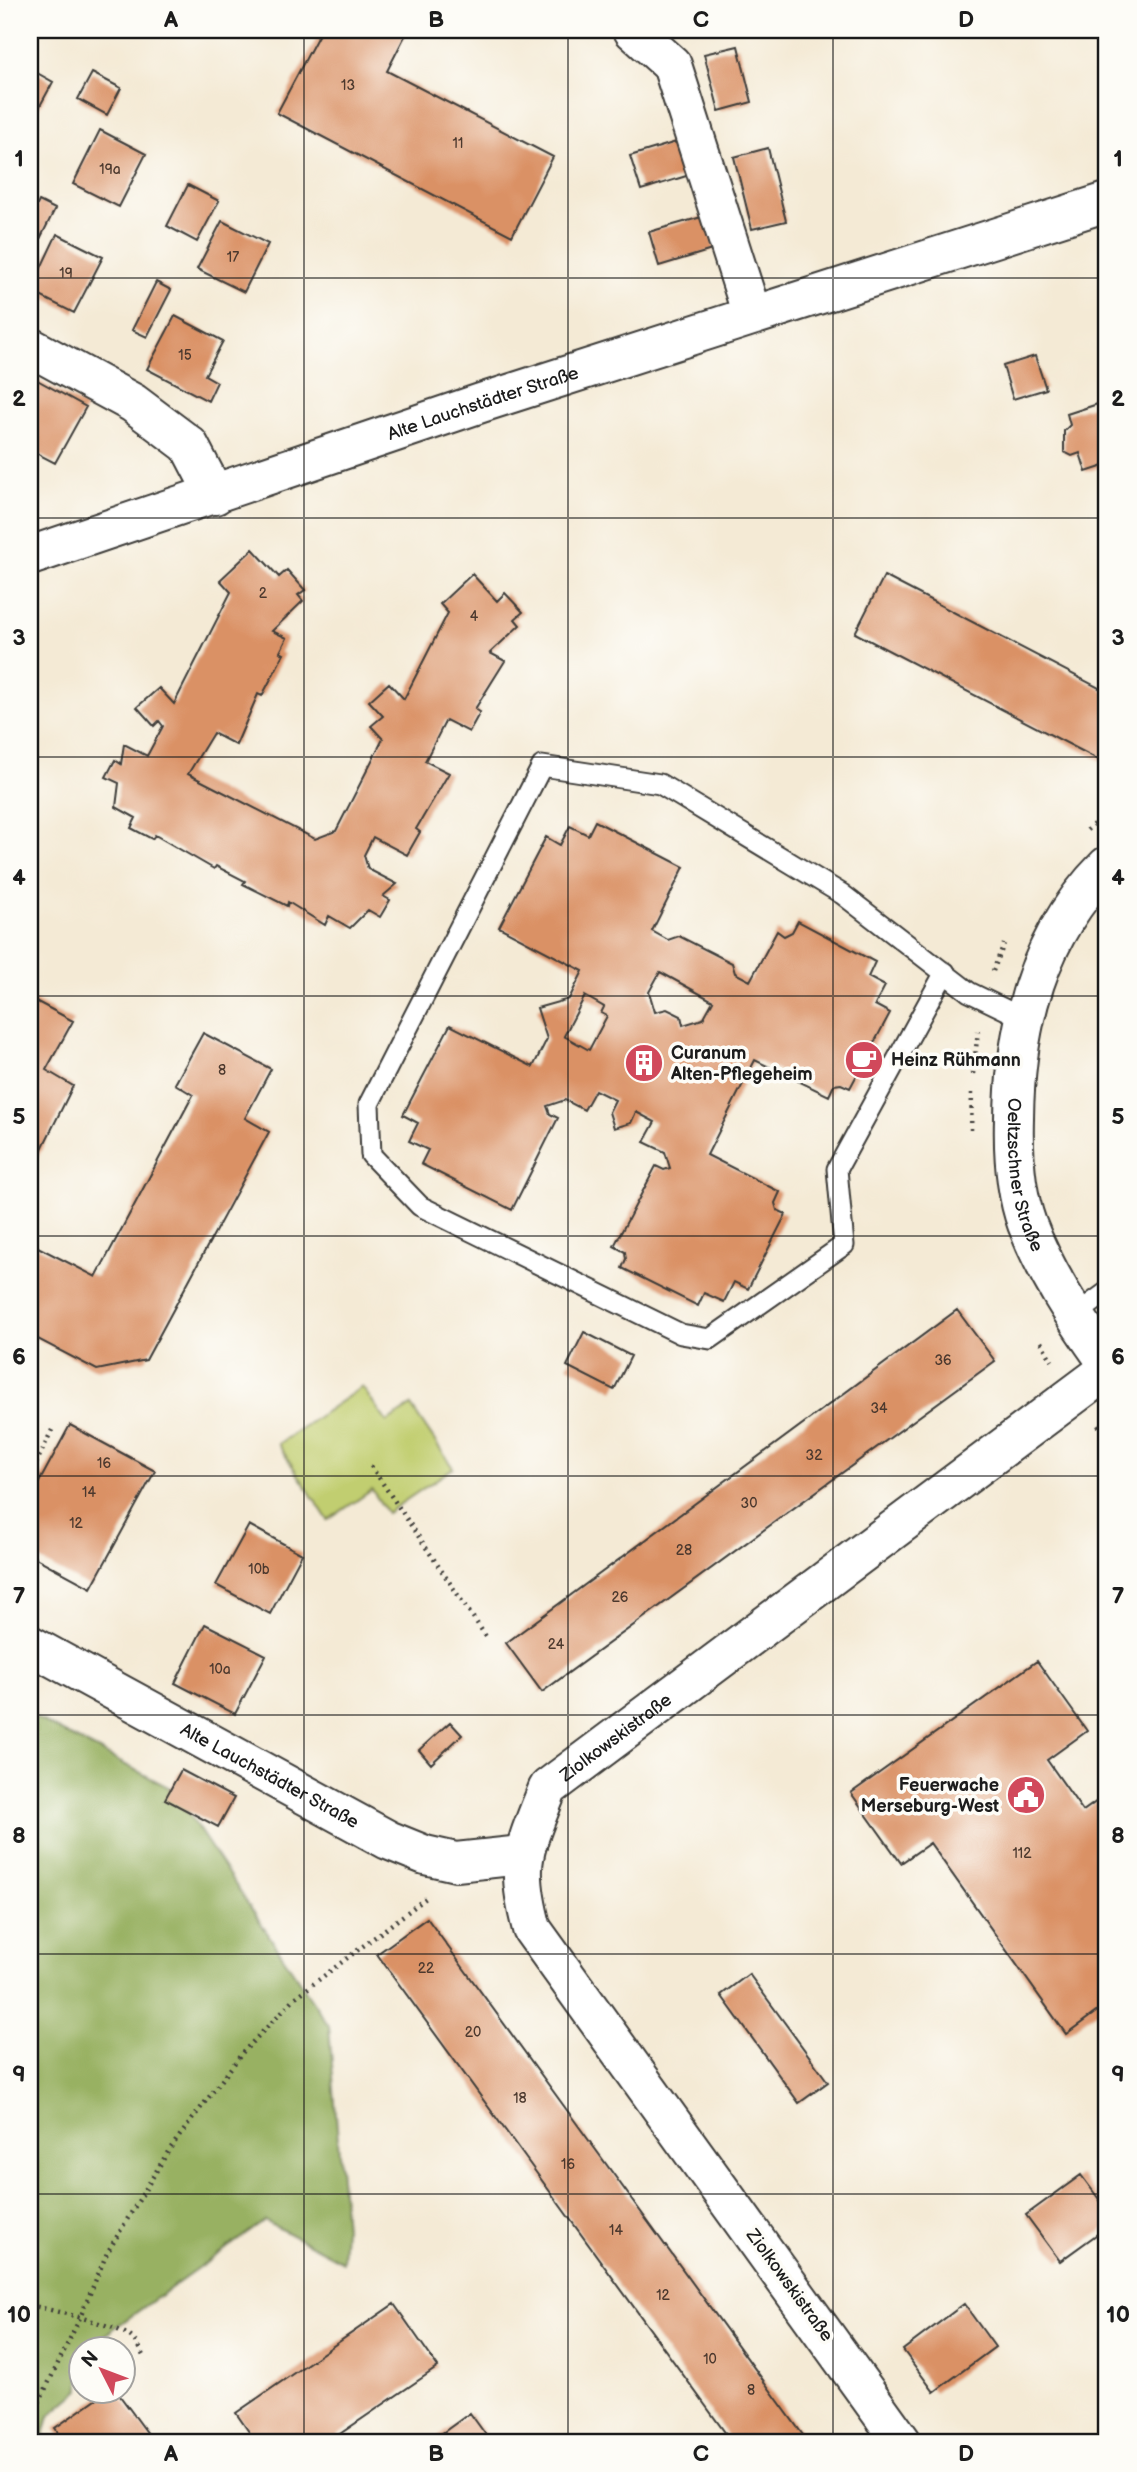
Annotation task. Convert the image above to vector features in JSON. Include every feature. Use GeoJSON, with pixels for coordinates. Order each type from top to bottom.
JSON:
{"type":"FeatureCollection","features":[{"type":"Feature","properties":{"kind":"street"},"geometry":{"type":"LineString","coordinates":[[632,30],[672,65],[752,315]]}},
{"type":"Feature","properties":{"kind":"street","name":"Alte Lauchstädter Straße"},"geometry":{"type":"LineString","coordinates":[[30,556],[752,315],[1107,202]]}},
{"type":"Feature","properties":{"kind":"street"},"geometry":{"type":"LineString","coordinates":[[30,347],[134,403],[189,445],[215,495]]}},
{"type":"Feature","properties":{"kind":"street","name":"Oeltzschner Straße"},"geometry":{"type":"LineString","coordinates":[[1107,866],[1086,890],[1048,945],[1023,1018],[1014,1077],[1013,1156],[1026,1222],[1074,1316],[1107,1362]]}},
{"type":"Feature","properties":{"kind":"street","name":"Ziolkowskistraße"},"geometry":{"type":"LineString","coordinates":[[902,2442],[532,1929],[522,1891],[522,1855],[548,1788],[1107,1370]]}},
{"type":"Feature","properties":{"kind":"street","name":"Alte Lauchstädter Straße"},"geometry":{"type":"LineString","coordinates":[[30,1644],[388,1840],[425,1855],[456,1862],[522,1855]]}},
{"type":"Feature","properties":{"kind":"lane"},"geometry":{"type":"LineString","coordinates":[[945,972],[837,1169],[844,1245],[710,1339],[681,1334],[420,1206],[371,1155],[369,1104],[542,766],[660,784],[842,894],[945,972],[969,992],[1023,1018]]}},
{"type":"Feature","properties":{"kind":"lane"},"geometry":{"type":"LineString","coordinates":[[1074,1316],[1107,1292]]}},
{"type":"Feature","properties":{"kind":"path"},"geometry":{"type":"LineString","coordinates":[[30,1475],[52,1430]]}},
{"type":"Feature","properties":{"kind":"path"},"geometry":{"type":"LineString","coordinates":[[371,1465],[487,1639]]}},
{"type":"Feature","properties":{"kind":"path"},"geometry":{"type":"LineString","coordinates":[[30,2420],[79,2320],[107,2253],[170,2150],[243,2052],[295,1998],[452,1878],[456,1862]]}},
{"type":"Feature","properties":{"kind":"path"},"geometry":{"type":"LineString","coordinates":[[30,2305],[79,2320],[105,2323],[132,2338],[144,2357]]}},
{"type":"Feature","properties":{"kind":"green space"},"geometry":{"type":"Polygon","coordinates":[[[362,1387],[387,1422],[411,1406],[453,1468],[387,1513],[372,1490],[328,1520],[278,1444],[362,1387]]]}},
{"type":"Feature","properties":{"kind":"green space"},"geometry":{"type":"Polygon","coordinates":[[[30,1715],[172,1789],[329,2026],[345,2229],[343,2262],[265,2221],[103,2336],[66,2336],[66,2402],[49,2416],[42,2442],[30,2442],[30,1715]]]}},
{"type":"Feature","properties":{"kind":"building"},"geometry":{"type":"Polygon","coordinates":[[[321,30],[408,30],[387,71],[553,157],[512,236],[277,113],[321,30]]]}},
{"type":"Feature","properties":{"kind":"building"},"geometry":{"type":"Polygon","coordinates":[[[738,46],[752,102],[719,111],[704,54],[738,46]]]}},
{"type":"Feature","properties":{"kind":"building"},"geometry":{"type":"Polygon","coordinates":[[[30,69],[53,82],[30,124],[30,69]]]}},
{"type":"Feature","properties":{"kind":"building"},"geometry":{"type":"Polygon","coordinates":[[[92,73],[121,88],[107,115],[78,99],[92,73]]]}},
{"type":"Feature","properties":{"kind":"building"},"geometry":{"type":"Polygon","coordinates":[[[100,130],[146,154],[119,207],[73,184],[100,130]]]}},
{"type":"Feature","properties":{"kind":"building"},"geometry":{"type":"Polygon","coordinates":[[[686,139],[696,173],[641,190],[630,156],[686,139]]]}},
{"type":"Feature","properties":{"kind":"building"},"geometry":{"type":"Polygon","coordinates":[[[768,148],[786,221],[752,229],[734,157],[768,148]]]}},
{"type":"Feature","properties":{"kind":"building"},"geometry":{"type":"Polygon","coordinates":[[[188,185],[219,201],[197,242],[167,226],[188,185]]]}},
{"type":"Feature","properties":{"kind":"building"},"geometry":{"type":"Polygon","coordinates":[[[39,201],[55,209],[30,259],[30,220],[39,201]]]}},
{"type":"Feature","properties":{"kind":"building"},"geometry":{"type":"Polygon","coordinates":[[[705,216],[715,249],[659,266],[649,232],[705,216]]]}},
{"type":"Feature","properties":{"kind":"building"},"geometry":{"type":"Polygon","coordinates":[[[222,221],[268,244],[244,292],[197,269],[222,221]]]}},
{"type":"Feature","properties":{"kind":"building"},"geometry":{"type":"Polygon","coordinates":[[[57,234],[103,257],[74,313],[30,291],[57,234]]]}},
{"type":"Feature","properties":{"kind":"building"},"geometry":{"type":"Polygon","coordinates":[[[156,282],[171,290],[147,337],[132,330],[156,282]]]}},
{"type":"Feature","properties":{"kind":"building"},"geometry":{"type":"Polygon","coordinates":[[[175,316],[223,341],[205,375],[217,382],[208,401],[147,369],[175,316]]]}},
{"type":"Feature","properties":{"kind":"building"},"geometry":{"type":"Polygon","coordinates":[[[1035,356],[1046,389],[1013,399],[1003,366],[1035,356]]]}},
{"type":"Feature","properties":{"kind":"building"},"geometry":{"type":"Polygon","coordinates":[[[30,376],[86,407],[55,463],[30,450],[30,376]]]}},
{"type":"Feature","properties":{"kind":"building"},"geometry":{"type":"Polygon","coordinates":[[[1107,401],[1107,465],[1086,472],[1080,453],[1072,456],[1064,452],[1064,431],[1070,425],[1067,414],[1107,401]]]}},
{"type":"Feature","properties":{"kind":"building"},"geometry":{"type":"Polygon","coordinates":[[[253,549],[279,577],[287,570],[305,590],[298,595],[303,601],[272,631],[287,638],[280,652],[284,654],[262,696],[258,694],[236,745],[213,733],[188,774],[315,839],[336,831],[383,739],[371,726],[383,716],[369,701],[389,683],[404,699],[448,613],[440,604],[472,574],[497,601],[505,593],[523,612],[515,619],[520,625],[490,653],[505,661],[475,709],[480,712],[469,732],[446,720],[425,761],[449,773],[416,829],[420,832],[407,855],[373,837],[364,855],[368,869],[397,884],[383,896],[390,900],[380,917],[368,910],[350,928],[329,916],[325,925],[288,902],[287,906],[243,884],[245,881],[216,866],[214,869],[155,835],[152,839],[131,828],[136,818],[116,807],[119,783],[106,777],[115,760],[121,764],[124,744],[147,756],[163,726],[159,721],[154,726],[137,707],[159,688],[174,704],[231,592],[220,580],[253,549]]]}},
{"type":"Feature","properties":{"kind":"building"},"geometry":{"type":"Polygon","coordinates":[[[884,576],[1107,692],[1107,764],[855,633],[884,576]]]}},
{"type":"Feature","properties":{"kind":"building","name":"Curanum Alten-Pflegeheim"},"geometry":{"type":"Polygon","coordinates":[[[595,821],[684,867],[652,931],[668,940],[679,936],[732,963],[735,973],[750,981],[777,931],[784,936],[792,932],[798,921],[875,962],[868,977],[885,986],[875,1005],[890,1013],[850,1088],[841,1084],[834,1085],[829,1096],[755,1060],[707,1155],[780,1192],[775,1203],[777,1210],[786,1214],[748,1289],[734,1282],[724,1302],[704,1293],[698,1306],[622,1268],[626,1259],[625,1252],[614,1246],[656,1166],[664,1170],[670,1168],[665,1152],[644,1142],[655,1122],[636,1112],[631,1123],[614,1128],[609,1112],[615,1100],[595,1090],[584,1110],[565,1100],[547,1106],[550,1114],[558,1118],[512,1210],[421,1164],[428,1150],[409,1141],[418,1123],[403,1115],[450,1025],[533,1067],[547,1039],[537,1008],[569,999],[583,971],[499,927],[546,837],[560,845],[570,826],[588,835],[595,821]],[[660,972],[649,992],[655,1012],[667,1009],[681,1016],[683,1025],[703,1019],[713,1001],[660,972]],[[585,996],[564,1036],[589,1050],[607,1016],[601,1013],[604,1007],[585,996]]]}},
{"type":"Feature","properties":{"kind":"building"},"geometry":{"type":"Polygon","coordinates":[[[30,998],[73,1021],[46,1070],[73,1086],[30,1173],[30,998]]]}},
{"type":"Feature","properties":{"kind":"building"},"geometry":{"type":"Polygon","coordinates":[[[203,1033],[271,1069],[245,1118],[269,1132],[146,1360],[97,1370],[30,1335],[30,1243],[96,1277],[193,1095],[175,1084],[203,1033]]]}},
{"type":"Feature","properties":{"kind":"building"},"geometry":{"type":"Polygon","coordinates":[[[957,1310],[995,1361],[542,1692],[506,1643],[957,1310]]]}},
{"type":"Feature","properties":{"kind":"building"},"geometry":{"type":"Polygon","coordinates":[[[584,1332],[631,1356],[614,1390],[567,1366],[584,1332]]]}},
{"type":"Feature","properties":{"kind":"building"},"geometry":{"type":"Polygon","coordinates":[[[70,1425],[155,1471],[91,1588],[30,1555],[30,1499],[70,1425]]]}},
{"type":"Feature","properties":{"kind":"building"},"geometry":{"type":"Polygon","coordinates":[[[249,1525],[302,1554],[270,1614],[216,1585],[249,1525]]]}},
{"type":"Feature","properties":{"kind":"building"},"geometry":{"type":"Polygon","coordinates":[[[205,1624],[266,1655],[235,1714],[175,1683],[205,1624]]]}},
{"type":"Feature","properties":{"kind":"building"},"geometry":{"type":"Polygon","coordinates":[[[1037,1661],[1087,1731],[1047,1760],[1083,1811],[1107,1794],[1107,2004],[1066,2034],[930,1843],[901,1863],[851,1793],[1037,1661]]]}},
{"type":"Feature","properties":{"kind":"building"},"geometry":{"type":"Polygon","coordinates":[[[450,1722],[462,1735],[431,1764],[419,1750],[450,1722]]]}},
{"type":"Feature","properties":{"kind":"building"},"geometry":{"type":"Polygon","coordinates":[[[181,1770],[234,1798],[218,1827],[165,1799],[181,1770]]]}},
{"type":"Feature","properties":{"kind":"building"},"geometry":{"type":"Polygon","coordinates":[[[427,1918],[808,2442],[732,2442],[377,1954],[427,1918]]]}},
{"type":"Feature","properties":{"kind":"building"},"geometry":{"type":"Polygon","coordinates":[[[749,1974],[828,2082],[799,2103],[721,1995],[749,1974]]]}},
{"type":"Feature","properties":{"kind":"building"},"geometry":{"type":"Polygon","coordinates":[[[1081,2175],[1107,2210],[1107,2227],[1060,2261],[1026,2215],[1081,2175]]]}},
{"type":"Feature","properties":{"kind":"building"},"geometry":{"type":"Polygon","coordinates":[[[394,2304],[438,2367],[328,2442],[256,2442],[236,2413],[394,2304]]]}},
{"type":"Feature","properties":{"kind":"building"},"geometry":{"type":"Polygon","coordinates":[[[964,2304],[995,2347],[934,2392],[903,2350],[964,2304]]]}},
{"type":"Feature","properties":{"kind":"building"},"geometry":{"type":"Polygon","coordinates":[[[86,2406],[127,2406],[154,2442],[65,2442],[55,2428],[86,2406]]]}},
{"type":"Feature","properties":{"kind":"building"},"geometry":{"type":"Polygon","coordinates":[[[470,2413],[491,2442],[430,2442],[470,2413]]]}},
{"type":"Feature","properties":{"kind":"place","name":"Heinz Rühmann"},"geometry":{"type":"Point","coordinates":[864,1060]}},
{"type":"Feature","properties":{"kind":"place","name":"Curanum Alten-Pflegeheim"},"geometry":{"type":"Point","coordinates":[644,1063]}},
{"type":"Feature","properties":{"kind":"place","name":"Feuerwache Merseburg-West"},"geometry":{"type":"Point","coordinates":[1026,1795]}}]}
